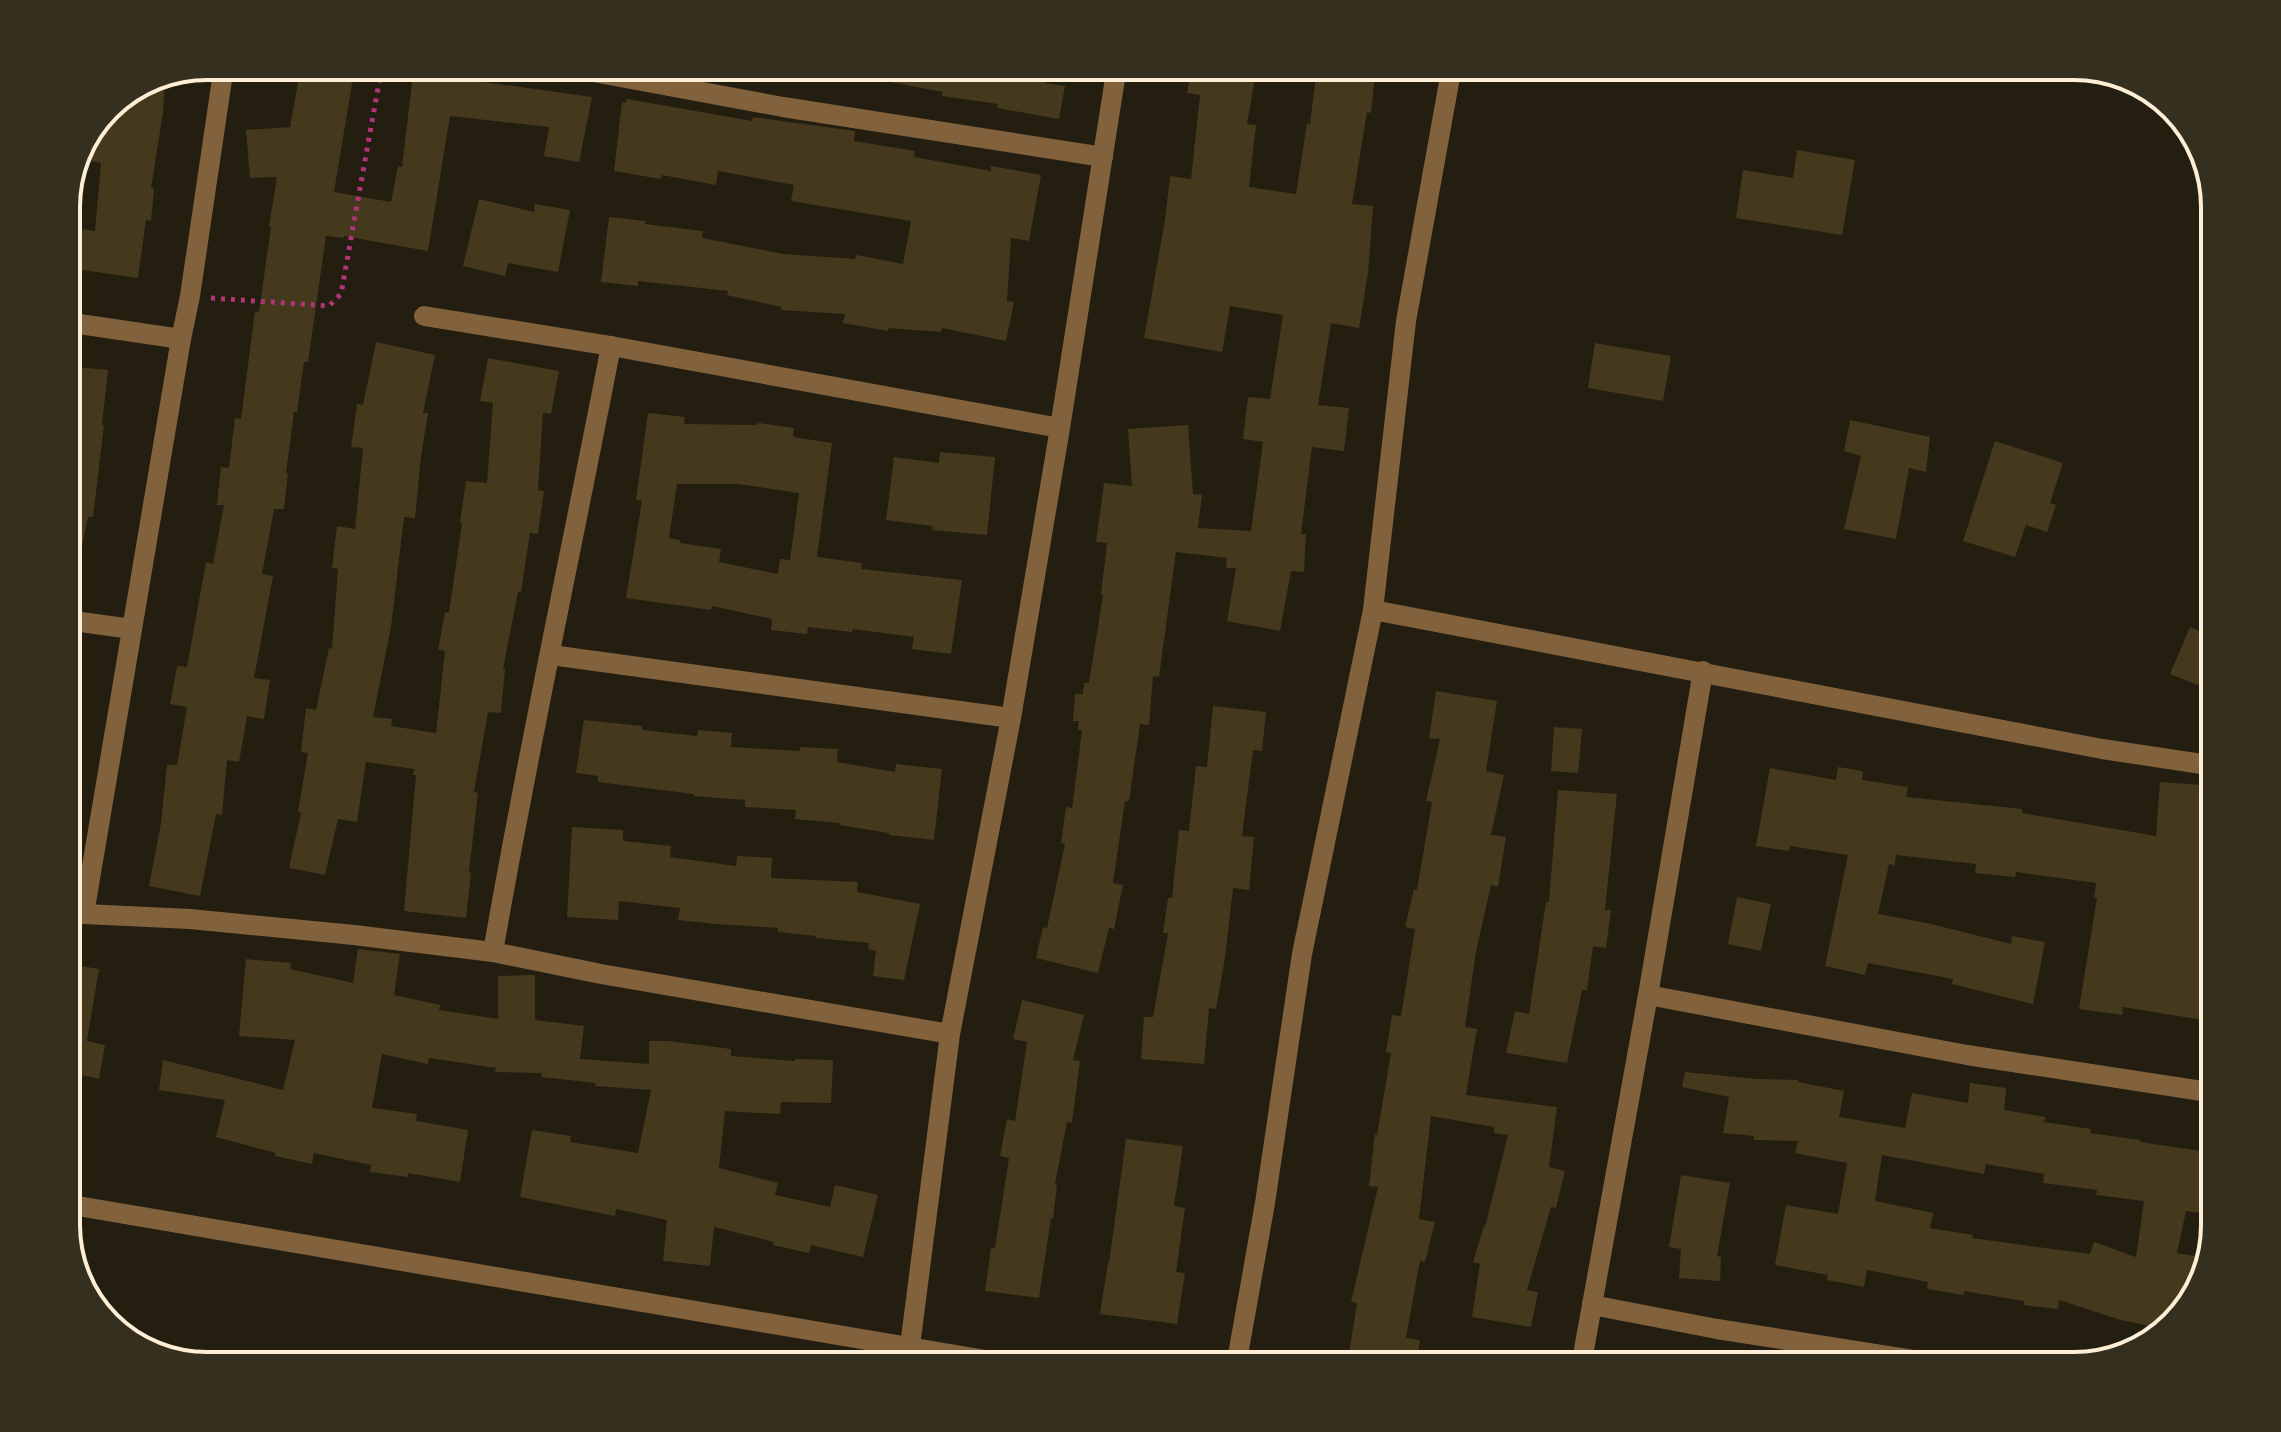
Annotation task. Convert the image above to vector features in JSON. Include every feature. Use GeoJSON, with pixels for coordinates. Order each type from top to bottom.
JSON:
{"type":"FeatureCollection","features":[{"type":"Feature","properties":{"kind":"street"},"geometry":{"type":"LineString","coordinates":[[80,888],[132,629],[190,296],[222,80]]}},
{"type":"Feature","properties":{"kind":"street"},"geometry":{"type":"LineString","coordinates":[[638,80],[813,112],[1103,157]]}},
{"type":"Feature","properties":{"kind":"street"},"geometry":{"type":"LineString","coordinates":[[910,1346],[950,1034],[1011,718],[1115,80]]}},
{"type":"Feature","properties":{"kind":"street"},"geometry":{"type":"LineString","coordinates":[[1238,1352],[1265,1203],[1302,954],[1373,610],[1406,321],[1449,80]]}},
{"type":"Feature","properties":{"kind":"street"},"geometry":{"type":"LineString","coordinates":[[424,316],[611,346],[1060,428]]}},
{"type":"Feature","properties":{"kind":"street"},"geometry":{"type":"LineString","coordinates":[[80,324],[181,339]]}},
{"type":"Feature","properties":{"kind":"street"},"geometry":{"type":"LineString","coordinates":[[493,952],[520,796],[551,655],[611,346]]}},
{"type":"Feature","properties":{"kind":"street"},"geometry":{"type":"LineString","coordinates":[[1373,610],[2102,749],[2201,764]]}},
{"type":"Feature","properties":{"kind":"street"},"geometry":{"type":"LineString","coordinates":[[80,622],[132,629]]}},
{"type":"Feature","properties":{"kind":"street"},"geometry":{"type":"LineString","coordinates":[[551,655],[1011,718]]}},
{"type":"Feature","properties":{"kind":"street"},"geometry":{"type":"LineString","coordinates":[[1584,1352],[1703,671]]}},
{"type":"Feature","properties":{"kind":"street"},"geometry":{"type":"LineString","coordinates":[[80,913],[190,919],[493,952],[601,974],[950,1034]]}},
{"type":"Feature","properties":{"kind":"street"},"geometry":{"type":"LineString","coordinates":[[1648,995],[1967,1055],[2201,1091]]}},
{"type":"Feature","properties":{"kind":"street"},"geometry":{"type":"LineString","coordinates":[[80,1206],[943,1352]]}},
{"type":"Feature","properties":{"kind":"street"},"geometry":{"type":"LineString","coordinates":[[1592,1305],[1862,1352]]}},
{"type":"Feature","properties":{"kind":"path"},"geometry":{"type":"LineString","coordinates":[[190,296],[329,306],[341,294],[379,80]]}},
{"type":"Feature","properties":{"kind":"building"},"geometry":{"type":"Polygon","coordinates":[[[298,80],[353,80],[334,192],[391,202],[398,166],[402,167],[412,80],[469,80],[592,97],[579,162],[544,156],[549,127],[450,116],[428,251],[344,236],[326,236],[308,362],[304,362],[297,412],[294,412],[284,509],[274,509],[262,574],[273,576],[254,678],[270,680],[264,719],[247,716],[239,762],[227,760],[222,815],[216,814],[200,896],[149,886],[161,823],[167,765],[177,765],[187,707],[170,704],[177,666],[187,667],[206,562],[213,564],[224,505],[217,505],[221,467],[229,468],[235,418],[241,419],[255,311],[259,312],[271,227],[277,177],[250,178],[246,130],[290,127],[298,80]]]}},
{"type":"Feature","properties":{"kind":"building"},"geometry":{"type":"Polygon","coordinates":[[[880,80],[1046,80],[1045,83],[1065,86],[1059,119],[997,108],[998,104],[942,96],[943,92],[880,80]]]}},
{"type":"Feature","properties":{"kind":"building"},"geometry":{"type":"Polygon","coordinates":[[[1189,80],[1255,80],[1247,124],[1256,125],[1249,187],[1296,194],[1315,80],[1374,80],[1371,113],[1367,112],[1352,204],[1373,206],[1368,273],[1359,328],[1331,323],[1318,405],[1349,408],[1344,451],[1312,447],[1301,534],[1306,534],[1304,572],[1291,571],[1280,631],[1227,621],[1236,568],[1226,568],[1227,558],[1176,552],[1159,677],[1153,676],[1149,725],[1140,724],[1129,801],[1125,801],[1113,883],[1123,885],[1114,929],[1109,928],[1098,973],[1036,958],[1043,927],[1047,928],[1065,844],[1061,843],[1066,807],[1072,808],[1082,731],[1078,730],[1079,721],[1073,721],[1075,694],[1083,694],[1084,683],[1089,683],[1103,595],[1107,543],[1096,542],[1104,483],[1132,486],[1128,429],[1188,425],[1193,494],[1202,495],[1198,528],[1251,531],[1263,442],[1243,439],[1248,397],[1270,399],[1283,315],[1230,306],[1222,352],[1144,338],[1170,176],[1191,179],[1200,95],[1187,93],[1189,80]]]}},
{"type":"Feature","properties":{"kind":"building"},"geometry":{"type":"Polygon","coordinates":[[[164,88],[151,188],[154,189],[151,221],[146,220],[138,278],[80,270],[81,229],[95,231],[101,163],[91,161],[93,151],[106,130],[123,112],[164,88]]]}},
{"type":"Feature","properties":{"kind":"building"},"geometry":{"type":"Polygon","coordinates":[[[627,99],[752,121],[753,117],[855,131],[854,141],[915,151],[914,157],[991,171],[991,166],[1041,175],[1029,241],[1011,238],[1007,301],[1014,302],[1006,341],[942,328],[941,332],[888,328],[888,331],[843,323],[845,314],[781,310],[781,307],[727,295],[728,291],[638,281],[638,286],[601,282],[609,217],[703,231],[702,238],[783,254],[855,259],[856,255],[903,264],[911,221],[791,201],[794,185],[718,171],[716,185],[662,175],[661,179],[614,171],[622,102],[626,103],[627,99]]]}},
{"type":"Feature","properties":{"kind":"building"},"geometry":{"type":"Polygon","coordinates":[[[1797,150],[1855,160],[1842,235],[1736,218],[1743,170],[1793,178],[1797,150]]]}},
{"type":"Feature","properties":{"kind":"building"},"geometry":{"type":"Polygon","coordinates":[[[479,199],[534,212],[535,204],[570,210],[558,272],[508,263],[505,276],[463,266],[479,199]]]}},
{"type":"Feature","properties":{"kind":"building"},"geometry":{"type":"Polygon","coordinates":[[[376,342],[435,355],[423,413],[428,413],[415,518],[404,517],[391,627],[373,717],[392,719],[391,726],[436,733],[445,651],[438,650],[445,612],[449,613],[466,481],[487,483],[493,403],[480,401],[488,358],[559,371],[551,414],[543,413],[538,490],[544,491],[538,534],[530,533],[521,592],[518,592],[503,669],[501,713],[488,712],[474,792],[478,793],[466,918],[404,911],[416,775],[413,775],[414,769],[366,762],[357,822],[338,819],[325,875],[289,868],[301,813],[298,812],[308,753],[301,752],[306,708],[316,710],[329,648],[332,649],[338,569],[332,568],[337,526],[355,529],[363,448],[351,447],[357,404],[363,405],[376,342]]]}},
{"type":"Feature","properties":{"kind":"building"},"geometry":{"type":"Polygon","coordinates":[[[1595,343],[1671,356],[1663,401],[1588,388],[1595,343]]]}},
{"type":"Feature","properties":{"kind":"building"},"geometry":{"type":"Polygon","coordinates":[[[80,367],[108,370],[93,517],[88,517],[80,556],[80,367]]]}},
{"type":"Feature","properties":{"kind":"building"},"geometry":{"type":"Polygon","coordinates":[[[648,413],[685,417],[684,424],[758,423],[794,428],[793,437],[832,443],[817,557],[862,563],[861,569],[962,580],[951,654],[912,649],[914,637],[853,629],[852,632],[808,627],[807,634],[771,630],[772,619],[712,606],[711,610],[626,598],[642,501],[636,500],[648,413]],[[677,484],[669,538],[680,540],[680,543],[721,549],[719,562],[778,574],[780,559],[790,560],[799,493],[738,484],[677,484]]]}},
{"type":"Feature","properties":{"kind":"building"},"geometry":{"type":"Polygon","coordinates":[[[1850,420],[1930,437],[1926,472],[1909,468],[1896,539],[1844,529],[1861,456],[1844,451],[1850,420]]]}},
{"type":"Feature","properties":{"kind":"building"},"geometry":{"type":"Polygon","coordinates":[[[1995,441],[2063,463],[2050,503],[2056,505],[2047,532],[2026,525],[2015,557],[1963,541],[1995,441]]]}},
{"type":"Feature","properties":{"kind":"building"},"geometry":{"type":"Polygon","coordinates":[[[940,452],[995,457],[987,535],[932,530],[933,526],[886,520],[894,457],[939,463],[940,452]]]}},
{"type":"Feature","properties":{"kind":"building"},"geometry":{"type":"Polygon","coordinates":[[[2190,627],[2201,631],[2201,686],[2170,674],[2190,627]]]}},
{"type":"Feature","properties":{"kind":"building"},"geometry":{"type":"Polygon","coordinates":[[[1436,691],[1497,701],[1486,771],[1504,775],[1491,835],[1506,837],[1498,887],[1491,885],[1476,952],[1465,1027],[1477,1029],[1466,1095],[1557,1107],[1549,1167],[1565,1171],[1556,1208],[1551,1207],[1527,1290],[1538,1292],[1531,1327],[1472,1317],[1480,1264],[1473,1262],[1508,1135],[1494,1133],[1494,1127],[1431,1116],[1419,1219],[1435,1222],[1425,1262],[1420,1261],[1406,1338],[1420,1340],[1418,1352],[1349,1352],[1357,1303],[1351,1302],[1378,1187],[1369,1186],[1375,1134],[1391,1053],[1386,1052],[1392,1015],[1401,1016],[1415,929],[1405,927],[1414,889],[1417,890],[1432,802],[1426,801],[1440,739],[1429,738],[1436,691]]]}},
{"type":"Feature","properties":{"kind":"building"},"geometry":{"type":"Polygon","coordinates":[[[1213,706],[1266,712],[1262,751],[1253,750],[1242,836],[1254,837],[1249,890],[1233,888],[1216,1009],[1209,1008],[1204,1064],[1141,1059],[1144,1017],[1153,1017],[1168,933],[1163,933],[1168,898],[1172,898],[1179,830],[1189,831],[1196,766],[1207,767],[1213,706]]]}},
{"type":"Feature","properties":{"kind":"building"},"geometry":{"type":"Polygon","coordinates":[[[584,720],[697,736],[698,730],[732,733],[731,747],[800,751],[800,747],[838,749],[837,762],[895,772],[896,764],[942,769],[934,840],[889,835],[840,823],[795,819],[796,810],[745,807],[745,800],[598,782],[598,776],[576,773],[584,720]]]}},
{"type":"Feature","properties":{"kind":"building"},"geometry":{"type":"Polygon","coordinates":[[[1554,727],[1582,729],[1578,773],[1551,771],[1554,727]]]}},
{"type":"Feature","properties":{"kind":"building"},"geometry":{"type":"Polygon","coordinates":[[[1838,767],[1863,771],[1862,780],[1908,787],[1906,797],[2022,809],[2022,813],[2156,836],[2160,782],[2201,785],[2201,1020],[2123,1007],[2122,1015],[2079,1009],[2097,898],[2094,897],[2096,883],[2016,872],[2015,877],[1975,873],[1976,864],[1896,855],[1895,865],[1889,864],[1878,914],[2011,944],[2012,936],[2045,942],[2033,1004],[1952,984],[1953,979],[1868,963],[1865,975],[1825,966],[1848,855],[1790,846],[1789,851],[1756,846],[1770,768],[1836,780],[1838,767]]]}},
{"type":"Feature","properties":{"kind":"building"},"geometry":{"type":"Polygon","coordinates":[[[1558,790],[1617,794],[1605,910],[1611,910],[1606,948],[1593,946],[1587,990],[1582,990],[1567,1063],[1506,1053],[1515,1011],[1529,1014],[1546,902],[1549,902],[1558,790]]]}},
{"type":"Feature","properties":{"kind":"building"},"geometry":{"type":"Polygon","coordinates":[[[572,827],[623,830],[623,841],[671,846],[670,857],[736,866],[737,856],[772,858],[771,878],[858,882],[857,892],[920,904],[904,980],[873,976],[876,951],[868,949],[869,943],[778,932],[778,928],[678,920],[680,908],[619,901],[618,920],[567,917],[572,827]]]}},
{"type":"Feature","properties":{"kind":"building"},"geometry":{"type":"Polygon","coordinates":[[[1737,897],[1771,904],[1761,951],[1728,944],[1737,897]]]}},
{"type":"Feature","properties":{"kind":"building"},"geometry":{"type":"Polygon","coordinates":[[[358,949],[400,954],[394,995],[440,1005],[439,1010],[498,1019],[498,976],[535,975],[535,1020],[584,1026],[580,1059],[649,1064],[649,1041],[668,1041],[731,1049],[731,1056],[795,1061],[833,1060],[831,1103],[781,1102],[780,1114],[725,1111],[719,1168],[778,1183],[775,1195],[830,1207],[835,1185],[878,1195],[863,1257],[811,1245],[809,1253],[714,1227],[710,1266],[663,1261],[667,1220],[616,1209],[615,1216],[520,1197],[532,1130],[571,1136],[570,1142],[638,1153],[651,1090],[595,1086],[596,1083],[541,1077],[542,1073],[495,1072],[496,1068],[429,1058],[428,1064],[382,1054],[372,1108],[417,1114],[416,1121],[468,1130],[460,1182],[408,1173],[408,1177],[370,1172],[371,1165],[314,1153],[312,1164],[275,1156],[276,1153],[216,1137],[225,1100],[159,1090],[163,1060],[283,1090],[295,1040],[239,1036],[246,959],[291,963],[290,969],[353,983],[358,949]]]}},
{"type":"Feature","properties":{"kind":"building"},"geometry":{"type":"Polygon","coordinates":[[[80,966],[99,969],[87,1041],[105,1045],[99,1079],[81,1075],[80,1084],[80,966]]]}},
{"type":"Feature","properties":{"kind":"building"},"geometry":{"type":"Polygon","coordinates":[[[1022,1000],[1084,1015],[1073,1060],[1080,1061],[1072,1123],[1067,1122],[1055,1184],[1053,1219],[1039,1298],[985,1291],[1009,1158],[1000,1156],[1007,1119],[1015,1121],[1027,1042],[1013,1039],[1022,1000]]]}},
{"type":"Feature","properties":{"kind":"building"},"geometry":{"type":"Polygon","coordinates":[[[1685,1072],[1798,1080],[1844,1091],[1839,1117],[1905,1128],[1912,1093],[1968,1103],[1970,1083],[2006,1088],[2004,1110],[2045,1117],[2044,1122],[2091,1129],[2090,1133],[2201,1151],[2201,1213],[2186,1211],[2177,1253],[2197,1258],[2175,1302],[2150,1326],[2059,1300],[2058,1309],[2024,1305],[2024,1301],[1964,1291],[1964,1295],[1927,1289],[1928,1282],[1867,1270],[1864,1287],[1827,1280],[1828,1275],[1775,1265],[1786,1205],[1838,1214],[1847,1163],[1795,1153],[1798,1141],[1754,1140],[1754,1136],[1723,1133],[1729,1097],[1682,1087],[1685,1072]],[[1882,1155],[1875,1201],[1933,1213],[1930,1228],[1973,1235],[1972,1238],[2090,1254],[2094,1242],[2136,1257],[2144,1201],[2096,1195],[2097,1190],[2043,1183],[2044,1174],[1986,1164],[1984,1174],[1882,1155]]]}},
{"type":"Feature","properties":{"kind":"building"},"geometry":{"type":"Polygon","coordinates":[[[1126,1139],[1183,1146],[1174,1206],[1185,1208],[1176,1272],[1185,1273],[1177,1324],[1100,1314],[1126,1139]]]}},
{"type":"Feature","properties":{"kind":"building"},"geometry":{"type":"Polygon","coordinates":[[[1681,1175],[1730,1183],[1717,1256],[1721,1257],[1720,1281],[1679,1278],[1681,1249],[1669,1247],[1681,1175]]]}}]}
